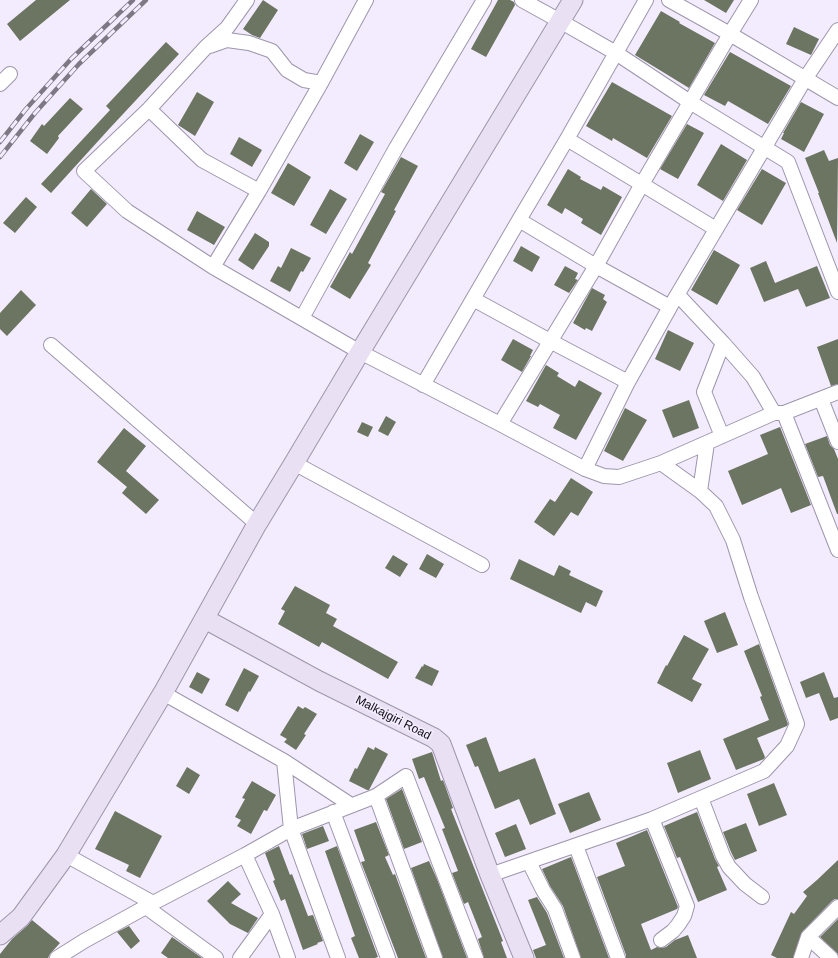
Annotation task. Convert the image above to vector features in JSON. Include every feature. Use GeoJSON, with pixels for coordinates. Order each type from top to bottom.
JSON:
{"type":"FeatureCollection","features":[{"type":"Feature","properties":{"kind":"main road"},"geometry":{"type":"LineString","coordinates":[[0,935],[21,917],[66,854],[163,693],[257,524],[573,0]]}},
{"type":"Feature","properties":{"kind":"main road","name":"Malkajgiri Road"},"geometry":{"type":"LineString","coordinates":[[205,619],[319,681],[434,738],[441,744],[490,875],[524,958]]}},
{"type":"Feature","properties":{"kind":"street"},"geometry":{"type":"LineString","coordinates":[[247,0],[227,28],[206,47],[149,109],[84,171],[127,212],[213,267],[360,352],[585,469],[604,476],[619,477],[661,463],[779,413],[838,392]]}},
{"type":"Feature","properties":{"kind":"street"},"geometry":{"type":"LineString","coordinates":[[213,267],[321,83],[366,0]]}},
{"type":"Feature","properties":{"kind":"street"},"geometry":{"type":"LineString","coordinates":[[302,318],[396,148],[484,0]]}},
{"type":"Feature","properties":{"kind":"street"},"geometry":{"type":"LineString","coordinates":[[522,0],[616,53],[690,102],[788,162],[838,292]]}},
{"type":"Feature","properties":{"kind":"street"},"geometry":{"type":"LineString","coordinates":[[423,385],[567,139],[646,0]]}},
{"type":"Feature","properties":{"kind":"street"},"geometry":{"type":"LineString","coordinates":[[669,0],[838,98]]}},
{"type":"Feature","properties":{"kind":"street"},"geometry":{"type":"LineString","coordinates":[[500,424],[596,266],[642,184],[751,0]]}},
{"type":"Feature","properties":{"kind":"street"},"geometry":{"type":"LineString","coordinates":[[585,469],[628,382],[674,301],[805,79],[838,30]]}},
{"type":"Feature","properties":{"kind":"street"},"geometry":{"type":"LineString","coordinates":[[206,47],[227,40],[249,43],[272,51],[288,70],[304,80],[321,83]]}},
{"type":"Feature","properties":{"kind":"street"},"geometry":{"type":"LineString","coordinates":[[149,109],[202,160],[259,191]]}},
{"type":"Feature","properties":{"kind":"street"},"geometry":{"type":"LineString","coordinates":[[567,139],[716,229]]}},
{"type":"Feature","properties":{"kind":"street"},"geometry":{"type":"LineString","coordinates":[[519,220],[596,266],[674,301],[723,343],[753,377],[779,413],[838,550]]}},
{"type":"Feature","properties":{"kind":"street"},"geometry":{"type":"LineString","coordinates":[[473,299],[628,382]]}},
{"type":"Feature","properties":{"kind":"street"},"geometry":{"type":"LineString","coordinates":[[722,436],[704,392],[723,343]]}},
{"type":"Feature","properties":{"kind":"street"},"geometry":{"type":"LineString","coordinates":[[51,345],[257,524]]}},
{"type":"Feature","properties":{"kind":"street"},"geometry":{"type":"LineString","coordinates":[[821,399],[838,442]]}},
{"type":"Feature","properties":{"kind":"street"},"geometry":{"type":"LineString","coordinates":[[700,490],[707,443]]}},
{"type":"Feature","properties":{"kind":"street"},"geometry":{"type":"LineString","coordinates":[[294,463],[482,565]]}},
{"type":"Feature","properties":{"kind":"street"},"geometry":{"type":"LineString","coordinates":[[490,875],[652,819],[764,771],[787,746],[797,724],[751,597],[733,540],[716,506],[700,490],[661,463]]}},
{"type":"Feature","properties":{"kind":"street"},"geometry":{"type":"LineString","coordinates":[[163,693],[284,761],[351,805]]}},
{"type":"Feature","properties":{"kind":"street"},"geometry":{"type":"LineString","coordinates":[[284,761],[291,829],[338,958]]}},
{"type":"Feature","properties":{"kind":"street"},"geometry":{"type":"LineString","coordinates":[[57,958],[84,941],[149,905],[245,855],[291,829],[376,796],[406,776],[476,958]]}},
{"type":"Feature","properties":{"kind":"street"},"geometry":{"type":"LineString","coordinates":[[376,796],[435,958]]}},
{"type":"Feature","properties":{"kind":"street"},"geometry":{"type":"LineString","coordinates":[[701,798],[723,856],[729,867],[745,884],[762,897]]}},
{"type":"Feature","properties":{"kind":"street"},"geometry":{"type":"LineString","coordinates":[[333,812],[388,958]]}},
{"type":"Feature","properties":{"kind":"street"},"geometry":{"type":"LineString","coordinates":[[652,819],[687,906],[684,916],[678,925],[661,940]]}},
{"type":"Feature","properties":{"kind":"street"},"geometry":{"type":"LineString","coordinates":[[576,846],[618,958]]}},
{"type":"Feature","properties":{"kind":"street"},"geometry":{"type":"LineString","coordinates":[[66,854],[149,905],[216,958]]}},
{"type":"Feature","properties":{"kind":"street"},"geometry":{"type":"LineString","coordinates":[[245,855],[272,914],[288,958]]}},
{"type":"Feature","properties":{"kind":"street"},"geometry":{"type":"LineString","coordinates":[[529,862],[543,890],[555,909],[573,958]]}},
{"type":"Feature","properties":{"kind":"street"},"geometry":{"type":"LineString","coordinates":[[801,958],[808,937],[838,907]]}},
{"type":"Feature","properties":{"kind":"street"},"geometry":{"type":"LineString","coordinates":[[240,958],[272,914]]}},
{"type":"Feature","properties":{"kind":"street"},"geometry":{"type":"LineString","coordinates":[[808,937],[831,958]]}},
{"type":"Feature","properties":{"kind":"building"},"geometry":{"type":"Polygon","coordinates":[[[36,0],[70,0],[20,41],[7,24],[36,0]]]}},
{"type":"Feature","properties":{"kind":"building"},"geometry":{"type":"Polygon","coordinates":[[[263,0],[278,10],[260,38],[243,29],[263,0]]]}},
{"type":"Feature","properties":{"kind":"building"},"geometry":{"type":"Polygon","coordinates":[[[498,0],[510,0],[514,2],[515,5],[486,57],[471,49],[498,0]]]}},
{"type":"Feature","properties":{"kind":"building"},"geometry":{"type":"Polygon","coordinates":[[[704,0],[734,0],[726,13],[704,0]]]}},
{"type":"Feature","properties":{"kind":"building"},"geometry":{"type":"Polygon","coordinates":[[[661,11],[715,43],[689,88],[635,55],[661,11]]]}},
{"type":"Feature","properties":{"kind":"building"},"geometry":{"type":"Polygon","coordinates":[[[794,27],[819,39],[811,55],[786,44],[794,27]]]}},
{"type":"Feature","properties":{"kind":"building"},"geometry":{"type":"Polygon","coordinates":[[[166,42],[179,54],[51,193],[41,184],[110,110],[106,106],[166,42]]]}},
{"type":"Feature","properties":{"kind":"building"},"geometry":{"type":"Polygon","coordinates":[[[730,52],[791,86],[768,124],[728,101],[725,106],[704,95],[730,52]]]}},
{"type":"Feature","properties":{"kind":"building"},"geometry":{"type":"Polygon","coordinates":[[[612,82],[672,116],[647,158],[613,138],[612,141],[586,126],[612,82]]]}},
{"type":"Feature","properties":{"kind":"building"},"geometry":{"type":"Polygon","coordinates":[[[197,92],[214,102],[195,136],[178,125],[197,92]]]}},
{"type":"Feature","properties":{"kind":"building"},"geometry":{"type":"Polygon","coordinates":[[[70,98],[83,109],[58,136],[59,138],[47,154],[30,141],[42,124],[44,126],[70,98]]]}},
{"type":"Feature","properties":{"kind":"building"},"geometry":{"type":"Polygon","coordinates":[[[801,102],[824,114],[804,152],[781,139],[801,102]]]}},
{"type":"Feature","properties":{"kind":"building"},"geometry":{"type":"Polygon","coordinates":[[[687,124],[704,133],[678,179],[660,169],[687,124]]]}},
{"type":"Feature","properties":{"kind":"building"},"geometry":{"type":"Polygon","coordinates":[[[360,134],[374,142],[357,171],[344,163],[360,134]]]}},
{"type":"Feature","properties":{"kind":"building"},"geometry":{"type":"Polygon","coordinates":[[[239,137],[262,150],[252,167],[230,154],[239,137]]]}},
{"type":"Feature","properties":{"kind":"building"},"geometry":{"type":"Polygon","coordinates":[[[721,144],[747,160],[723,201],[697,185],[721,144]]]}},
{"type":"Feature","properties":{"kind":"building"},"geometry":{"type":"Polygon","coordinates":[[[824,150],[829,161],[838,158],[837,243],[805,158],[824,150]]]}},
{"type":"Feature","properties":{"kind":"building"},"geometry":{"type":"Polygon","coordinates":[[[401,157],[418,166],[368,263],[371,265],[350,299],[330,287],[350,252],[352,254],[385,194],[381,192],[401,157]]]}},
{"type":"Feature","properties":{"kind":"building"},"geometry":{"type":"Polygon","coordinates":[[[288,163],[311,177],[294,206],[271,193],[288,163]]]}},
{"type":"Feature","properties":{"kind":"building"},"geometry":{"type":"Polygon","coordinates":[[[568,169],[581,177],[580,179],[601,190],[603,186],[622,197],[601,235],[581,223],[583,219],[565,208],[562,214],[547,205],[568,169]]]}},
{"type":"Feature","properties":{"kind":"building"},"geometry":{"type":"Polygon","coordinates":[[[762,169],[786,183],[762,225],[737,210],[762,169]]]}},
{"type":"Feature","properties":{"kind":"building"},"geometry":{"type":"Polygon","coordinates":[[[91,189],[107,204],[87,227],[71,213],[91,189]]]}},
{"type":"Feature","properties":{"kind":"building"},"geometry":{"type":"Polygon","coordinates":[[[330,189],[347,199],[326,234],[310,225],[330,189]]]}},
{"type":"Feature","properties":{"kind":"building"},"geometry":{"type":"Polygon","coordinates":[[[26,197],[37,207],[15,233],[3,223],[26,197]]]}},
{"type":"Feature","properties":{"kind":"building"},"geometry":{"type":"Polygon","coordinates":[[[197,211],[225,227],[214,245],[187,230],[197,211]]]}},
{"type":"Feature","properties":{"kind":"building"},"geometry":{"type":"Polygon","coordinates":[[[255,233],[269,242],[269,246],[253,270],[238,260],[255,233]]]}},
{"type":"Feature","properties":{"kind":"building"},"geometry":{"type":"Polygon","coordinates":[[[521,246],[540,257],[532,272],[513,261],[521,246]]]}},
{"type":"Feature","properties":{"kind":"building"},"geometry":{"type":"Polygon","coordinates":[[[291,248],[311,258],[303,272],[301,271],[290,292],[270,281],[278,266],[281,268],[291,248]]]}},
{"type":"Feature","properties":{"kind":"building"},"geometry":{"type":"Polygon","coordinates":[[[714,250],[740,265],[717,305],[691,290],[714,250]]]}},
{"type":"Feature","properties":{"kind":"building"},"geometry":{"type":"Polygon","coordinates":[[[766,261],[775,283],[817,266],[830,298],[806,307],[798,289],[764,302],[750,268],[766,261]]]}},
{"type":"Feature","properties":{"kind":"building"},"geometry":{"type":"Polygon","coordinates":[[[565,266],[578,273],[575,279],[578,280],[569,293],[554,285],[565,266]]]}},
{"type":"Feature","properties":{"kind":"building"},"geometry":{"type":"Polygon","coordinates":[[[592,288],[605,295],[603,299],[607,302],[592,331],[586,328],[585,330],[573,323],[592,288]]]}},
{"type":"Feature","properties":{"kind":"building"},"geometry":{"type":"Polygon","coordinates":[[[21,290],[36,305],[7,336],[0,329],[0,313],[21,290]]]}},
{"type":"Feature","properties":{"kind":"building"},"geometry":{"type":"Polygon","coordinates":[[[668,330],[694,343],[680,371],[655,359],[668,330]]]}},
{"type":"Feature","properties":{"kind":"building"},"geometry":{"type":"Polygon","coordinates":[[[513,339],[533,350],[522,372],[501,360],[513,339]]]}},
{"type":"Feature","properties":{"kind":"building"},"geometry":{"type":"Polygon","coordinates":[[[838,339],[838,384],[831,386],[817,347],[838,339]]]}},
{"type":"Feature","properties":{"kind":"building"},"geometry":{"type":"Polygon","coordinates":[[[546,365],[559,373],[557,376],[575,387],[579,380],[602,393],[576,440],[553,428],[560,415],[540,404],[538,407],[526,401],[546,365]]]}},
{"type":"Feature","properties":{"kind":"building"},"geometry":{"type":"Polygon","coordinates":[[[689,400],[699,428],[673,438],[662,410],[689,400]]]}},
{"type":"Feature","properties":{"kind":"building"},"geometry":{"type":"Polygon","coordinates":[[[625,408],[647,420],[623,461],[604,451],[625,408]]]}},
{"type":"Feature","properties":{"kind":"building"},"geometry":{"type":"Polygon","coordinates":[[[386,416],[396,422],[388,436],[378,431],[386,416]]]}},
{"type":"Feature","properties":{"kind":"building"},"geometry":{"type":"Polygon","coordinates":[[[362,422],[373,427],[368,437],[357,432],[362,422]]]}},
{"type":"Feature","properties":{"kind":"building"},"geometry":{"type":"Polygon","coordinates":[[[780,427],[811,505],[791,513],[781,488],[742,505],[728,471],[768,454],[760,435],[780,427]]]}},
{"type":"Feature","properties":{"kind":"building"},"geometry":{"type":"Polygon","coordinates":[[[124,428],[146,446],[126,471],[159,500],[146,514],[122,493],[127,487],[97,462],[124,428]]]}},
{"type":"Feature","properties":{"kind":"building"},"geometry":{"type":"Polygon","coordinates":[[[827,436],[838,459],[838,514],[823,476],[818,477],[805,444],[827,436]]]}},
{"type":"Feature","properties":{"kind":"building"},"geometry":{"type":"Polygon","coordinates":[[[571,478],[593,492],[578,516],[571,512],[554,536],[534,522],[550,499],[555,502],[571,478]]]}},
{"type":"Feature","properties":{"kind":"building"},"geometry":{"type":"Polygon","coordinates":[[[427,554],[444,564],[436,578],[419,569],[427,554]]]}},
{"type":"Feature","properties":{"kind":"building"},"geometry":{"type":"Polygon","coordinates":[[[393,555],[408,564],[400,577],[385,568],[393,555]]]}},
{"type":"Feature","properties":{"kind":"building"},"geometry":{"type":"Polygon","coordinates":[[[519,559],[554,576],[559,565],[571,571],[569,575],[603,591],[596,607],[586,602],[581,613],[510,579],[519,559]]]}},
{"type":"Feature","properties":{"kind":"building"},"geometry":{"type":"Polygon","coordinates":[[[295,586],[330,605],[326,613],[337,619],[333,626],[398,662],[388,679],[322,642],[319,647],[278,624],[285,611],[281,609],[295,586]]]}},
{"type":"Feature","properties":{"kind":"building"},"geometry":{"type":"Polygon","coordinates":[[[725,612],[738,645],[717,653],[704,621],[725,612]]]}},
{"type":"Feature","properties":{"kind":"building"},"geometry":{"type":"Polygon","coordinates":[[[684,635],[709,649],[692,679],[702,684],[692,702],[657,683],[684,635]]]}},
{"type":"Feature","properties":{"kind":"building"},"geometry":{"type":"Polygon","coordinates":[[[759,644],[788,724],[787,726],[757,738],[765,757],[764,759],[736,770],[723,739],[769,720],[760,697],[762,696],[744,651],[759,644]]]}},
{"type":"Feature","properties":{"kind":"building"},"geometry":{"type":"Polygon","coordinates":[[[424,664],[439,671],[432,686],[415,678],[424,664]]]}},
{"type":"Feature","properties":{"kind":"building"},"geometry":{"type":"Polygon","coordinates":[[[244,668],[259,676],[238,712],[225,705],[244,668]]]}},
{"type":"Feature","properties":{"kind":"building"},"geometry":{"type":"Polygon","coordinates":[[[197,672],[210,679],[202,694],[189,687],[197,672]]]}},
{"type":"Feature","properties":{"kind":"building"},"geometry":{"type":"Polygon","coordinates":[[[824,672],[834,698],[838,697],[838,718],[830,721],[819,693],[806,698],[800,682],[824,672]]]}},
{"type":"Feature","properties":{"kind":"building"},"geometry":{"type":"Polygon","coordinates":[[[298,706],[303,709],[305,707],[317,714],[296,750],[284,742],[287,739],[280,735],[298,706]]]}},
{"type":"Feature","properties":{"kind":"building"},"geometry":{"type":"Polygon","coordinates":[[[486,737],[499,772],[535,758],[556,814],[530,825],[519,799],[495,809],[478,766],[475,767],[466,745],[486,737]]]}},
{"type":"Feature","properties":{"kind":"building"},"geometry":{"type":"Polygon","coordinates":[[[368,747],[374,750],[375,747],[388,754],[369,790],[367,790],[349,781],[368,747]]]}},
{"type":"Feature","properties":{"kind":"building"},"geometry":{"type":"Polygon","coordinates":[[[700,750],[711,779],[678,793],[667,763],[700,750]]]}},
{"type":"Feature","properties":{"kind":"building"},"geometry":{"type":"Polygon","coordinates":[[[432,752],[441,781],[443,780],[453,808],[451,809],[503,941],[501,942],[507,958],[484,958],[478,939],[482,937],[468,902],[464,904],[452,873],[458,871],[442,829],[445,828],[424,777],[419,779],[412,759],[432,752]]]}},
{"type":"Feature","properties":{"kind":"building"},"geometry":{"type":"Polygon","coordinates":[[[187,767],[200,775],[189,794],[176,786],[187,767]]]}},
{"type":"Feature","properties":{"kind":"building"},"geometry":{"type":"Polygon","coordinates":[[[252,781],[276,795],[267,811],[264,810],[251,834],[237,826],[241,820],[235,817],[245,799],[242,798],[252,781]]]}},
{"type":"Feature","properties":{"kind":"building"},"geometry":{"type":"Polygon","coordinates":[[[774,783],[787,815],[759,826],[747,794],[774,783]]]}},
{"type":"Feature","properties":{"kind":"building"},"geometry":{"type":"Polygon","coordinates":[[[402,789],[422,842],[404,849],[386,799],[402,789]]]}},
{"type":"Feature","properties":{"kind":"building"},"geometry":{"type":"Polygon","coordinates":[[[589,792],[601,820],[570,833],[558,804],[589,792]]]}},
{"type":"Feature","properties":{"kind":"building"},"geometry":{"type":"Polygon","coordinates":[[[115,811],[162,836],[140,878],[126,871],[129,865],[95,849],[115,811]]]}},
{"type":"Feature","properties":{"kind":"building"},"geometry":{"type":"Polygon","coordinates":[[[697,812],[727,890],[698,902],[680,857],[677,858],[664,826],[697,812]]]}},
{"type":"Feature","properties":{"kind":"building"},"geometry":{"type":"Polygon","coordinates":[[[376,822],[389,855],[385,857],[393,875],[395,874],[426,958],[398,958],[361,862],[365,861],[354,830],[376,822]]]}},
{"type":"Feature","properties":{"kind":"building"},"geometry":{"type":"Polygon","coordinates":[[[746,823],[757,851],[735,860],[723,832],[746,823]]]}},
{"type":"Feature","properties":{"kind":"building"},"geometry":{"type":"Polygon","coordinates":[[[516,824],[526,849],[505,857],[495,833],[516,824]]]}},
{"type":"Feature","properties":{"kind":"building"},"geometry":{"type":"Polygon","coordinates":[[[323,826],[329,841],[307,849],[302,834],[323,826]]]}},
{"type":"Feature","properties":{"kind":"building"},"geometry":{"type":"Polygon","coordinates":[[[647,830],[678,907],[677,909],[641,924],[651,950],[657,947],[666,947],[675,940],[688,935],[697,958],[626,958],[597,877],[625,866],[616,843],[647,830]]]}},
{"type":"Feature","properties":{"kind":"building"},"geometry":{"type":"Polygon","coordinates":[[[279,846],[290,875],[292,874],[308,916],[313,915],[323,941],[303,950],[285,899],[281,901],[273,881],[275,880],[265,853],[279,846]]]}},
{"type":"Feature","properties":{"kind":"building"},"geometry":{"type":"Polygon","coordinates":[[[337,846],[378,957],[359,958],[351,938],[355,936],[325,851],[337,846]]]}},
{"type":"Feature","properties":{"kind":"building"},"geometry":{"type":"Polygon","coordinates":[[[571,857],[609,958],[581,958],[563,906],[550,886],[542,869],[571,857]]]}},
{"type":"Feature","properties":{"kind":"building"},"geometry":{"type":"Polygon","coordinates":[[[838,860],[838,899],[832,901],[802,932],[793,958],[777,958],[771,955],[791,912],[794,914],[807,896],[803,892],[838,860]]]}},
{"type":"Feature","properties":{"kind":"building"},"geometry":{"type":"Polygon","coordinates":[[[429,861],[467,958],[443,958],[411,868],[429,861]]]}},
{"type":"Feature","properties":{"kind":"building"},"geometry":{"type":"Polygon","coordinates":[[[228,881],[241,894],[231,903],[258,918],[248,933],[230,924],[207,901],[228,881]]]}},
{"type":"Feature","properties":{"kind":"building"},"geometry":{"type":"Polygon","coordinates":[[[537,897],[547,913],[564,958],[536,958],[533,950],[546,945],[528,900],[537,897]]]}},
{"type":"Feature","properties":{"kind":"building"},"geometry":{"type":"Polygon","coordinates":[[[838,919],[838,954],[820,937],[838,919]]]}},
{"type":"Feature","properties":{"kind":"building"},"geometry":{"type":"Polygon","coordinates":[[[32,920],[60,943],[48,958],[0,958],[0,954],[12,939],[32,920]]]}},
{"type":"Feature","properties":{"kind":"building"},"geometry":{"type":"Polygon","coordinates":[[[129,926],[140,941],[131,949],[117,932],[129,926]]]}},
{"type":"Feature","properties":{"kind":"building"},"geometry":{"type":"Polygon","coordinates":[[[172,937],[202,958],[168,958],[161,953],[172,937]]]}},
{"type":"Feature","properties":{"kind":"railway"},"geometry":{"type":"LineString","coordinates":[[0,142],[26,109],[71,59],[133,0]]}},
{"type":"Feature","properties":{"kind":"railway"},"geometry":{"type":"LineString","coordinates":[[0,157],[35,113],[79,64],[146,0]]}}]}
